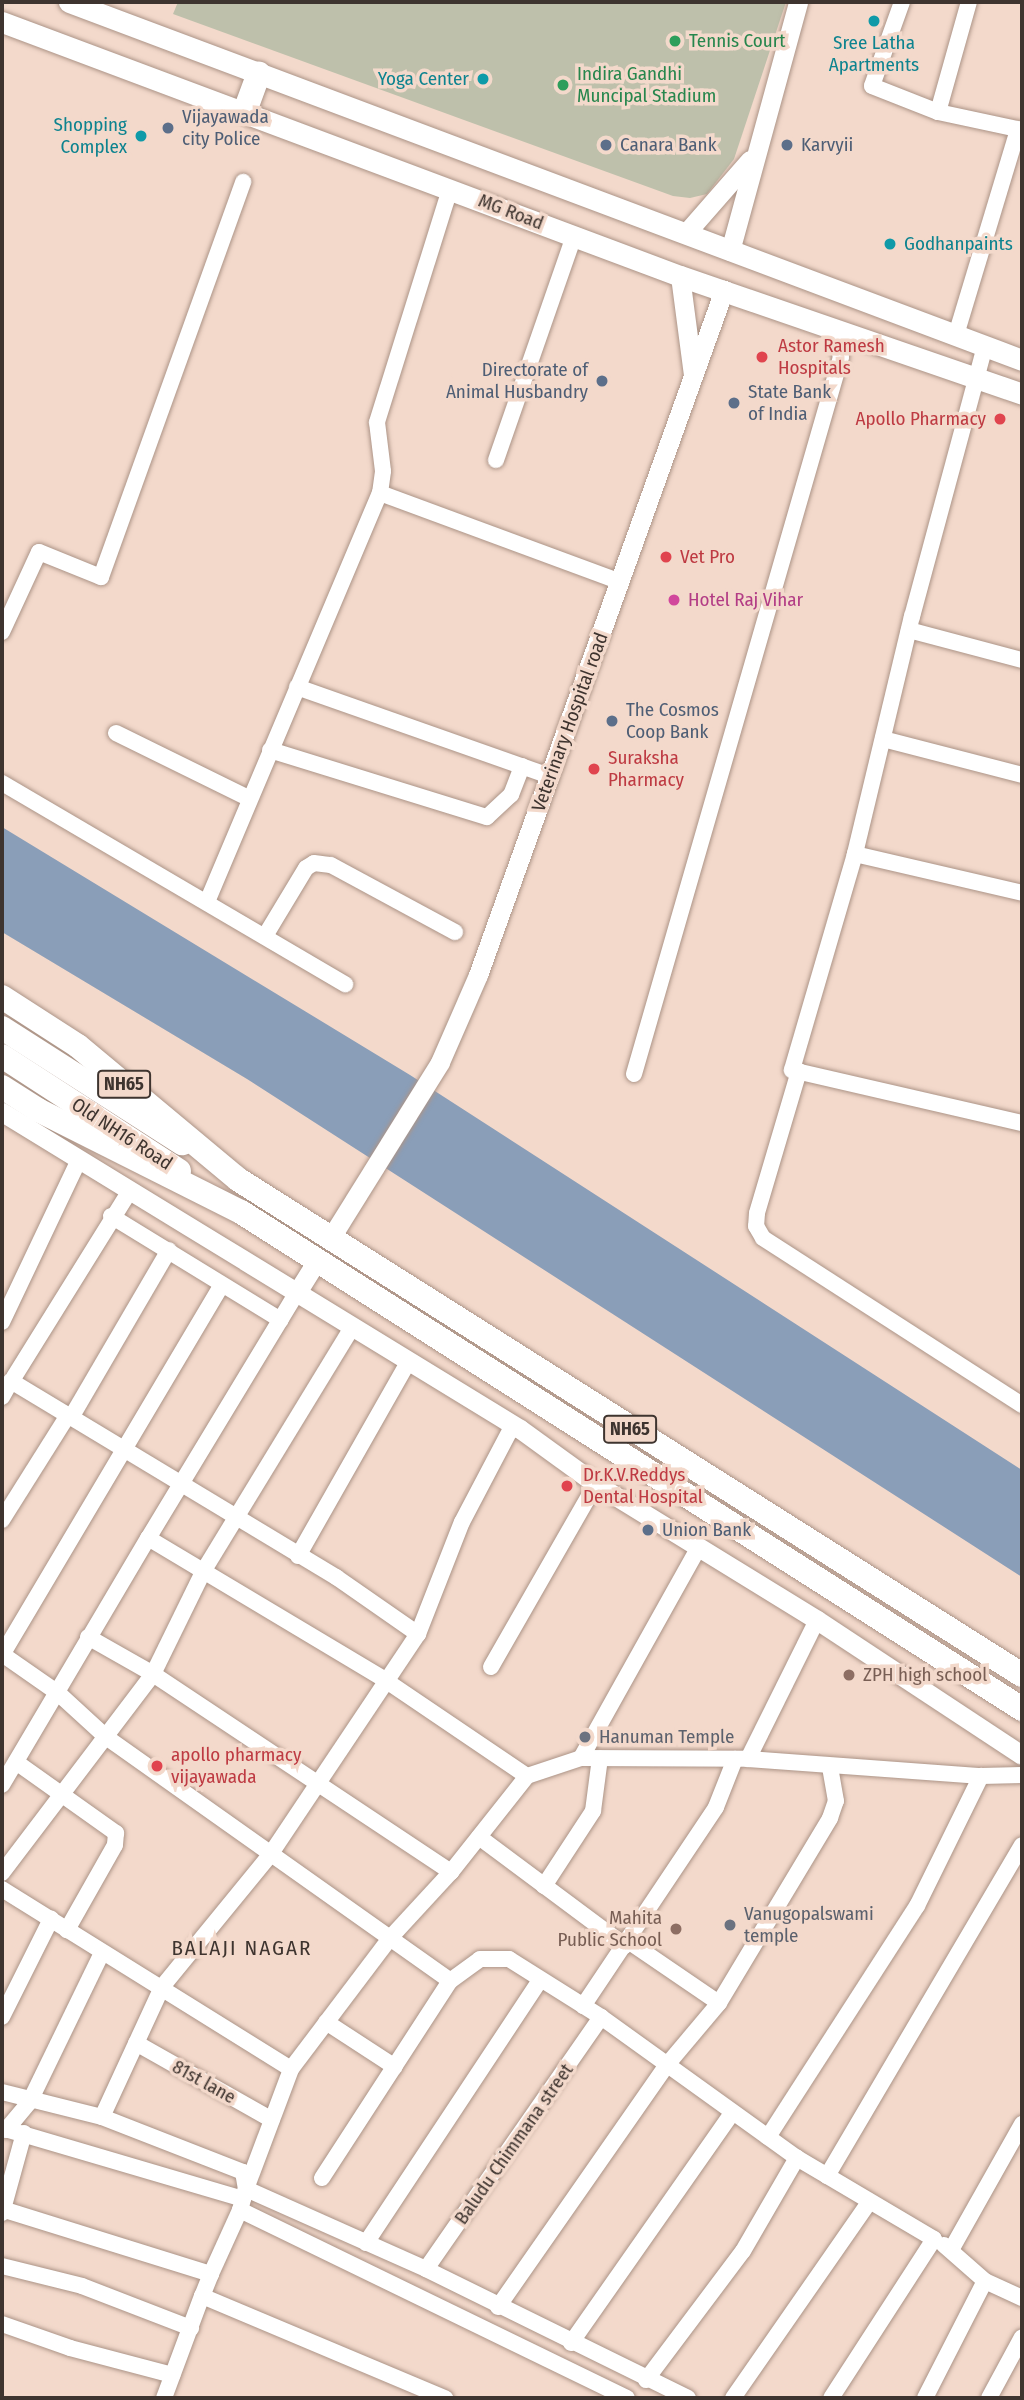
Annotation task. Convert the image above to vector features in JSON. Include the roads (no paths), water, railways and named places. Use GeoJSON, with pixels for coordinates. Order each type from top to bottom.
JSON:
{"type":"FeatureCollection","features":[{"type":"Feature","properties":{"kind":"main road"},"geometry":{"type":"LineString","coordinates":[[69,2],[1022,360]]}},
{"type":"Feature","properties":{"kind":"main road","name":"MG Road"},"geometry":{"type":"LineString","coordinates":[[2,22],[680,276],[1022,394]]}},
{"type":"Feature","properties":{"kind":"main road"},"geometry":{"type":"LineString","coordinates":[[245,111],[259,73]]}},
{"type":"Feature","properties":{"kind":"main road","name":"NH65"},"geometry":{"type":"LineString","coordinates":[[2,998],[78,1046],[239,1180],[1022,1675]]}},
{"type":"Feature","properties":{"kind":"main road","name":"Old NH16 Road"},"geometry":{"type":"LineString","coordinates":[[2,1028],[239,1180]]}},
{"type":"Feature","properties":{"kind":"main road","name":"Old NH16 Road"},"geometry":{"type":"LineString","coordinates":[[2,1056],[241,1212]]}},
{"type":"Feature","properties":{"kind":"main road","name":"NH65"},"geometry":{"type":"LineString","coordinates":[[2,1087],[38,1110],[241,1212],[316,1262],[540,1398],[761,1545],[1022,1709]]}},
{"type":"Feature","properties":{"kind":"street"},"geometry":{"type":"LineString","coordinates":[[730,251],[753,156],[798,2]]}},
{"type":"Feature","properties":{"kind":"street"},"geometry":{"type":"LineString","coordinates":[[902,2],[872,86],[938,112],[1020,129],[956,335]]}},
{"type":"Feature","properties":{"kind":"street"},"geometry":{"type":"LineString","coordinates":[[938,112],[969,2]]}},
{"type":"Feature","properties":{"kind":"street"},"geometry":{"type":"LineString","coordinates":[[687,233],[753,156]]}},
{"type":"Feature","properties":{"kind":"street"},"geometry":{"type":"LineString","coordinates":[[2,632],[38,552],[101,577],[243,182]]}},
{"type":"Feature","properties":{"kind":"street"},"geometry":{"type":"LineString","coordinates":[[207,902],[380,492],[383,471],[377,422],[450,189]]}},
{"type":"Feature","properties":{"kind":"street"},"geometry":{"type":"LineString","coordinates":[[496,460],[574,236]]}},
{"type":"Feature","properties":{"kind":"street"},"geometry":{"type":"LineString","coordinates":[[680,276],[694,379]]}},
{"type":"Feature","properties":{"kind":"street","name":"Veterinary Hospital road"},"geometry":{"type":"LineString","coordinates":[[330,1239],[364,1180],[440,1062],[478,975],[724,290]]}},
{"type":"Feature","properties":{"kind":"street"},"geometry":{"type":"LineString","coordinates":[[634,1074],[842,357],[834,330]]}},
{"type":"Feature","properties":{"kind":"street"},"geometry":{"type":"LineString","coordinates":[[985,346],[909,630],[855,855],[792,1070],[1022,1123]]}},
{"type":"Feature","properties":{"kind":"street"},"geometry":{"type":"LineString","coordinates":[[380,492],[621,582]]}},
{"type":"Feature","properties":{"kind":"street"},"geometry":{"type":"LineString","coordinates":[[909,630],[1022,660]]}},
{"type":"Feature","properties":{"kind":"street"},"geometry":{"type":"LineString","coordinates":[[297,687],[550,776]]}},
{"type":"Feature","properties":{"kind":"street"},"geometry":{"type":"LineString","coordinates":[[116,733],[250,799]]}},
{"type":"Feature","properties":{"kind":"street"},"geometry":{"type":"LineString","coordinates":[[883,739],[1022,775]]}},
{"type":"Feature","properties":{"kind":"street"},"geometry":{"type":"LineString","coordinates":[[271,750],[487,817],[510,794],[522,766]]}},
{"type":"Feature","properties":{"kind":"street"},"geometry":{"type":"LineString","coordinates":[[2,783],[345,985]]}},
{"type":"Feature","properties":{"kind":"street"},"geometry":{"type":"LineString","coordinates":[[855,855],[1022,893]]}},
{"type":"Feature","properties":{"kind":"street"},"geometry":{"type":"LineString","coordinates":[[265,936],[306,868],[314,863],[331,865],[455,932]]}},
{"type":"Feature","properties":{"kind":"street"},"geometry":{"type":"LineString","coordinates":[[799,1072],[757,1213],[756,1226],[763,1238],[1022,1405]]}},
{"type":"Feature","properties":{"kind":"street"},"geometry":{"type":"LineString","coordinates":[[2,1112],[130,1191],[240,1254],[296,1294],[513,1425],[596,1484],[817,1620],[1022,1755]]}},
{"type":"Feature","properties":{"kind":"street"},"geometry":{"type":"LineString","coordinates":[[2,1322],[79,1160]]}},
{"type":"Feature","properties":{"kind":"street"},"geometry":{"type":"LineString","coordinates":[[2,1397],[9,1376],[111,1216],[130,1191]]}},
{"type":"Feature","properties":{"kind":"street"},"geometry":{"type":"LineString","coordinates":[[111,1216],[169,1250],[221,1286],[281,1320]]}},
{"type":"Feature","properties":{"kind":"street"},"geometry":{"type":"LineString","coordinates":[[2,1520],[70,1415],[169,1250]]}},
{"type":"Feature","properties":{"kind":"street"},"geometry":{"type":"LineString","coordinates":[[2,1785],[58,1693],[88,1637],[182,1488],[316,1262]]}},
{"type":"Feature","properties":{"kind":"street"},"geometry":{"type":"LineString","coordinates":[[221,1286],[122,1447],[2,1655],[58,1693],[106,1737],[450,1981]]}},
{"type":"Feature","properties":{"kind":"street"},"geometry":{"type":"LineString","coordinates":[[2,1873],[153,1674],[204,1570],[352,1328]]}},
{"type":"Feature","properties":{"kind":"street"},"geometry":{"type":"LineString","coordinates":[[298,1556],[408,1362]]}},
{"type":"Feature","properties":{"kind":"street"},"geometry":{"type":"LineString","coordinates":[[9,1376],[182,1488],[298,1556],[418,1633]]}},
{"type":"Feature","properties":{"kind":"street"},"geometry":{"type":"LineString","coordinates":[[102,2117],[162,1987],[271,1855],[315,1784],[418,1633],[462,1522],[513,1425]]}},
{"type":"Feature","properties":{"kind":"street"},"geometry":{"type":"LineString","coordinates":[[491,1667],[596,1484]]}},
{"type":"Feature","properties":{"kind":"street"},"geometry":{"type":"LineString","coordinates":[[148,1538],[385,1680],[527,1776]]}},
{"type":"Feature","properties":{"kind":"street"},"geometry":{"type":"LineString","coordinates":[[580,1758],[699,1547]]}},
{"type":"Feature","properties":{"kind":"street"},"geometry":{"type":"LineString","coordinates":[[583,2006],[716,1807],[817,1620]]}},
{"type":"Feature","properties":{"kind":"street"},"geometry":{"type":"LineString","coordinates":[[88,1637],[153,1674],[451,1872]]}},
{"type":"Feature","properties":{"kind":"street"},"geometry":{"type":"LineString","coordinates":[[164,2398],[202,2296],[243,2199],[290,2069],[391,1937],[451,1872],[527,1776],[580,1758],[741,1759],[981,1776],[1022,1775]]}},
{"type":"Feature","properties":{"kind":"street"},"geometry":{"type":"LineString","coordinates":[[544,1886],[593,1811],[600,1758]]}},
{"type":"Feature","properties":{"kind":"street"},"geometry":{"type":"LineString","coordinates":[[16,1762],[117,1838],[66,1930]]}},
{"type":"Feature","properties":{"kind":"street"},"geometry":{"type":"LineString","coordinates":[[498,2307],[666,2066],[719,2003],[830,1818],[836,1801],[830,1767]]}},
{"type":"Feature","properties":{"kind":"street"},"geometry":{"type":"LineString","coordinates":[[768,2137],[917,1906],[981,1776]]}},
{"type":"Feature","properties":{"kind":"street"},"geometry":{"type":"LineString","coordinates":[[479,1837],[626,1943],[719,2003]]}},
{"type":"Feature","properties":{"kind":"street"},"geometry":{"type":"LineString","coordinates":[[827,2176],[1022,1845]]}},
{"type":"Feature","properties":{"kind":"street"},"geometry":{"type":"LineString","coordinates":[[2,1889],[290,2069]]}},
{"type":"Feature","properties":{"kind":"street"},"geometry":{"type":"LineString","coordinates":[[2,2017],[51,1919]]}},
{"type":"Feature","properties":{"kind":"street"},"geometry":{"type":"LineString","coordinates":[[4,2129],[30,2101],[102,1953]]}},
{"type":"Feature","properties":{"kind":"street"},"geometry":{"type":"LineString","coordinates":[[322,2178],[450,1981],[480,1959],[492,1956],[509,1959],[601,2017],[797,2158],[951,2250],[985,2281],[1022,2298]]}},
{"type":"Feature","properties":{"kind":"street"},"geometry":{"type":"LineString","coordinates":[[366,2243],[540,1980]]}},
{"type":"Feature","properties":{"kind":"street","name":"Baludu Chimmana street"},"geometry":{"type":"LineString","coordinates":[[426,2269],[601,2017]]}},
{"type":"Feature","properties":{"kind":"street"},"geometry":{"type":"LineString","coordinates":[[326,2022],[395,2067]]}},
{"type":"Feature","properties":{"kind":"street","name":"81st lane"},"geometry":{"type":"LineString","coordinates":[[136,2043],[272,2120]]}},
{"type":"Feature","properties":{"kind":"street"},"geometry":{"type":"LineString","coordinates":[[2,2092],[102,2117],[243,2172],[243,2199]]}},
{"type":"Feature","properties":{"kind":"street"},"geometry":{"type":"LineString","coordinates":[[570,2343],[732,2113]]}},
{"type":"Feature","properties":{"kind":"street"},"geometry":{"type":"LineString","coordinates":[[951,2250],[1022,2124]]}},
{"type":"Feature","properties":{"kind":"street"},"geometry":{"type":"LineString","coordinates":[[4,2129],[243,2199],[366,2243],[426,2269],[570,2343],[688,2398]]}},
{"type":"Feature","properties":{"kind":"street"},"geometry":{"type":"LineString","coordinates":[[24,2133],[2,2210],[211,2274]]}},
{"type":"Feature","properties":{"kind":"street"},"geometry":{"type":"LineString","coordinates":[[646,2380],[743,2251],[797,2158]]}},
{"type":"Feature","properties":{"kind":"street"},"geometry":{"type":"LineString","coordinates":[[243,2199],[627,2398]]}},
{"type":"Feature","properties":{"kind":"street"},"geometry":{"type":"LineString","coordinates":[[733,2398],[869,2202]]}},
{"type":"Feature","properties":{"kind":"street"},"geometry":{"type":"LineString","coordinates":[[831,2398],[934,2239]]}},
{"type":"Feature","properties":{"kind":"street"},"geometry":{"type":"LineString","coordinates":[[2,2266],[82,2286],[191,2328]]}},
{"type":"Feature","properties":{"kind":"street"},"geometry":{"type":"LineString","coordinates":[[925,2398],[985,2281]]}},
{"type":"Feature","properties":{"kind":"street"},"geometry":{"type":"LineString","coordinates":[[202,2296],[445,2398]]}},
{"type":"Feature","properties":{"kind":"street"},"geometry":{"type":"LineString","coordinates":[[2,2324],[172,2375]]}},
{"type":"Feature","properties":{"kind":"street"},"geometry":{"type":"LineString","coordinates":[[989,2398],[1022,2337]]}},
{"type":"Feature","properties":{"kind":"water"},"geometry":{"type":"Polygon","coordinates":[[[2,827],[410,1075],[1022,1470],[1022,1577],[247,1079],[2,932],[2,827]]]}},
{"type":"Feature","properties":{"kind":"place","name":"Sree Latha Apartments"},"geometry":{"type":"Point","coordinates":[874,21]}},
{"type":"Feature","properties":{"kind":"place","name":"Tennis Court"},"geometry":{"type":"Point","coordinates":[675,41]}},
{"type":"Feature","properties":{"kind":"place","name":"Yoga Center"},"geometry":{"type":"Point","coordinates":[483,79]}},
{"type":"Feature","properties":{"kind":"place","name":"Indira Gandhi Muncipal Stadium"},"geometry":{"type":"Point","coordinates":[563,85]}},
{"type":"Feature","properties":{"kind":"place","name":"Vijayawada city Police"},"geometry":{"type":"Point","coordinates":[168,128]}},
{"type":"Feature","properties":{"kind":"place","name":"Shopping Complex"},"geometry":{"type":"Point","coordinates":[141,136]}},
{"type":"Feature","properties":{"kind":"place","name":"Canara Bank"},"geometry":{"type":"Point","coordinates":[606,145]}},
{"type":"Feature","properties":{"kind":"place","name":"Karvyii"},"geometry":{"type":"Point","coordinates":[787,145]}},
{"type":"Feature","properties":{"kind":"place","name":"Godhanpaints"},"geometry":{"type":"Point","coordinates":[890,244]}},
{"type":"Feature","properties":{"kind":"place","name":"Astor Ramesh Hospitals"},"geometry":{"type":"Point","coordinates":[762,357]}},
{"type":"Feature","properties":{"kind":"place","name":"Directorate of Animal Husbandry"},"geometry":{"type":"Point","coordinates":[602,381]}},
{"type":"Feature","properties":{"kind":"place","name":"State Bank of India"},"geometry":{"type":"Point","coordinates":[734,403]}},
{"type":"Feature","properties":{"kind":"place","name":"Apollo Pharmacy"},"geometry":{"type":"Point","coordinates":[1000,419]}},
{"type":"Feature","properties":{"kind":"place","name":"Vet Pro"},"geometry":{"type":"Point","coordinates":[666,557]}},
{"type":"Feature","properties":{"kind":"place","name":"Hotel Raj Vihar"},"geometry":{"type":"Point","coordinates":[674,600]}},
{"type":"Feature","properties":{"kind":"place","name":"The Cosmos Coop Bank"},"geometry":{"type":"Point","coordinates":[612,721]}},
{"type":"Feature","properties":{"kind":"place","name":"Suraksha Pharmacy"},"geometry":{"type":"Point","coordinates":[594,769]}},
{"type":"Feature","properties":{"kind":"place","name":"Dr.K.V.Reddys Dental Hospital"},"geometry":{"type":"Point","coordinates":[567,1486]}},
{"type":"Feature","properties":{"kind":"place","name":"Union Bank"},"geometry":{"type":"Point","coordinates":[648,1530]}},
{"type":"Feature","properties":{"kind":"place","name":"ZPH high school"},"geometry":{"type":"Point","coordinates":[849,1675]}},
{"type":"Feature","properties":{"kind":"place","name":"Hanuman Temple"},"geometry":{"type":"Point","coordinates":[585,1737]}},
{"type":"Feature","properties":{"kind":"place","name":"apollo pharmacy vijayawada"},"geometry":{"type":"Point","coordinates":[157,1766]}},
{"type":"Feature","properties":{"kind":"place","name":"Vanugopalswami temple"},"geometry":{"type":"Point","coordinates":[730,1925]}},
{"type":"Feature","properties":{"kind":"place","name":"Mahita Public School"},"geometry":{"type":"Point","coordinates":[676,1929]}},
{"type":"Feature","properties":{"kind":"district","name":"BALAJI NAGAR"},"geometry":{"type":"Point","coordinates":[242,1948]}}]}
